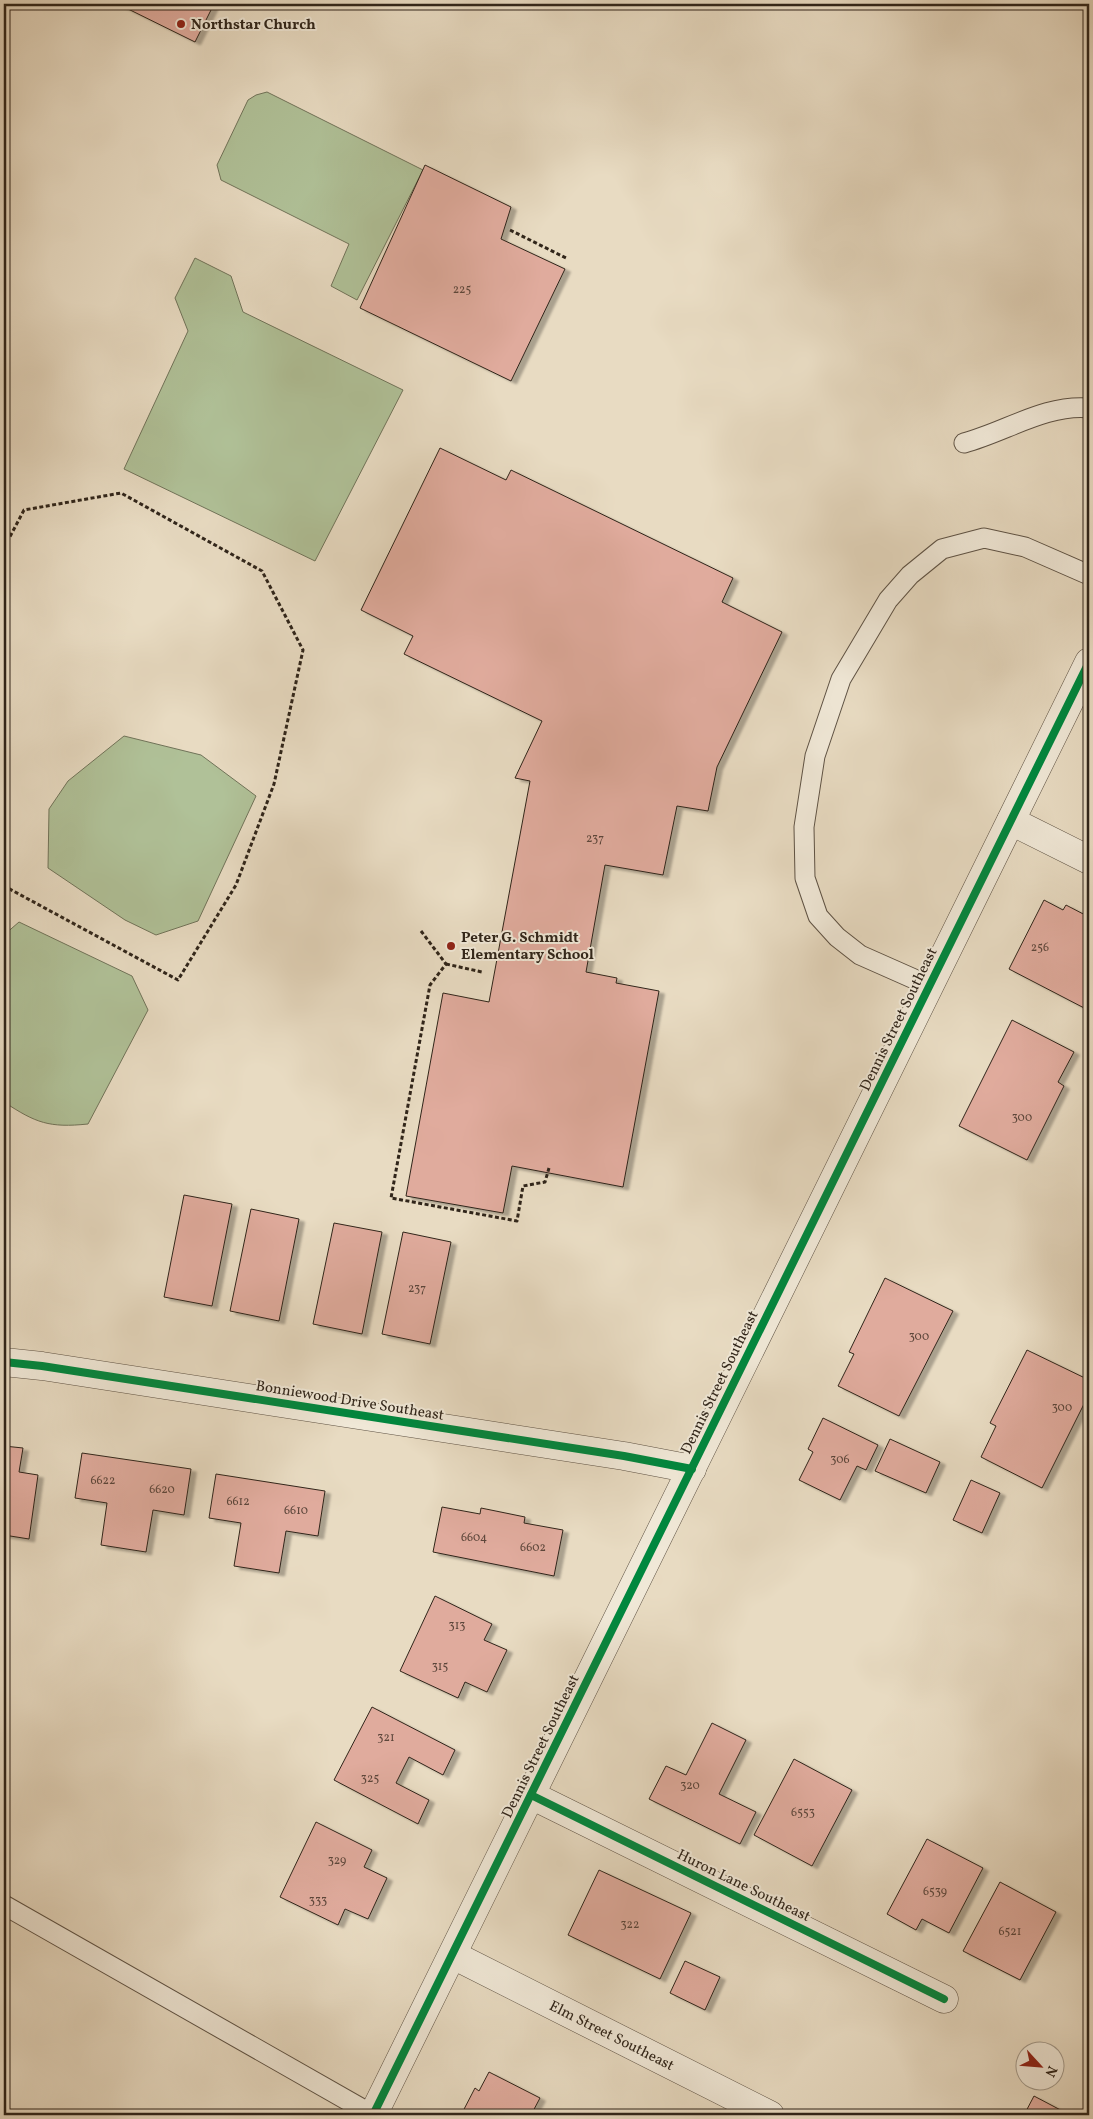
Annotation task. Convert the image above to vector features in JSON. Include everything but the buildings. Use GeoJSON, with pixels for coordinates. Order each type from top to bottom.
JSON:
{"type":"FeatureCollection","features":[{"type":"Feature","properties":{"kind":"street","name":"Dennis Street Southeast"},"geometry":{"type":"LineString","coordinates":[[373,2115],[1089,662]]}},
{"type":"Feature","properties":{"kind":"street"},"geometry":{"type":"LineString","coordinates":[[1011,820],[1089,860]]}},
{"type":"Feature","properties":{"kind":"street","name":"Bonniewood Drive Southeast"},"geometry":{"type":"LineString","coordinates":[[4,1362],[52,1367],[604,1453],[692,1469]]}},
{"type":"Feature","properties":{"kind":"street","name":"Huron Lane Southeast"},"geometry":{"type":"LineString","coordinates":[[531,1795],[944,1999]]}},
{"type":"Feature","properties":{"kind":"street","name":"Elm Street Southeast"},"geometry":{"type":"LineString","coordinates":[[453,1954],[770,2115]]}},
{"type":"Feature","properties":{"kind":"lane"},"geometry":{"type":"LineString","coordinates":[[964,443],[1057,410],[1075,406],[1089,408]]}},
{"type":"Feature","properties":{"kind":"lane"},"geometry":{"type":"LineString","coordinates":[[930,986],[860,956],[837,937],[818,916],[805,878],[804,827],[815,756],[841,679],[888,600],[910,575],[942,548],[984,538],[1025,547],[1089,575]]}},
{"type":"Feature","properties":{"kind":"lane"},"geometry":{"type":"LineString","coordinates":[[4,1905],[373,2115]]}},
{"type":"Feature","properties":{"kind":"path"},"geometry":{"type":"LineString","coordinates":[[510,230],[566,258]]}},
{"type":"Feature","properties":{"kind":"path"},"geometry":{"type":"LineString","coordinates":[[4,548],[24,510],[121,493],[262,571],[303,650],[274,784],[236,885],[178,980],[4,886]]}},
{"type":"Feature","properties":{"kind":"path"},"geometry":{"type":"LineString","coordinates":[[422,932],[446,964],[482,972]]}},
{"type":"Feature","properties":{"kind":"path"},"geometry":{"type":"LineString","coordinates":[[446,964],[430,985],[391,1198],[517,1221],[523,1186],[545,1182],[549,1168]]}},
{"type":"Feature","properties":{"kind":"green space"},"geometry":{"type":"Polygon","coordinates":[[[267,92],[423,170],[357,300],[331,286],[349,244],[221,180],[217,165],[248,100],[256,95],[267,92]]]}},
{"type":"Feature","properties":{"kind":"green space"},"geometry":{"type":"Polygon","coordinates":[[[195,258],[231,276],[243,312],[403,390],[315,561],[124,469],[188,331],[175,298],[195,258]]]}},
{"type":"Feature","properties":{"kind":"green space"},"geometry":{"type":"Polygon","coordinates":[[[124,736],[201,755],[256,796],[198,921],[156,935],[125,920],[48,868],[49,809],[68,781],[124,736]]]}},
{"type":"Feature","properties":{"kind":"green space"},"geometry":{"type":"Polygon","coordinates":[[[19,922],[132,976],[148,1010],[88,1124],[63,1125],[43,1122],[25,1115],[4,1102],[4,935],[19,922]]]}},
{"type":"Feature","properties":{"kind":"cycle path"},"geometry":{"type":"LineString","coordinates":[[373,2115],[1089,662]]}},
{"type":"Feature","properties":{"kind":"cycle path"},"geometry":{"type":"LineString","coordinates":[[4,1362],[42,1366],[624,1456],[692,1469]]}},
{"type":"Feature","properties":{"kind":"cycle path"},"geometry":{"type":"LineString","coordinates":[[531,1795],[944,1999]]}},
{"type":"Feature","properties":{"kind":"place","name":"Northstar Church"},"geometry":{"type":"Point","coordinates":[181,24]}},
{"type":"Feature","properties":{"kind":"place","name":"Peter G. Schmidt Elementary School"},"geometry":{"type":"Point","coordinates":[451,946]}}]}
